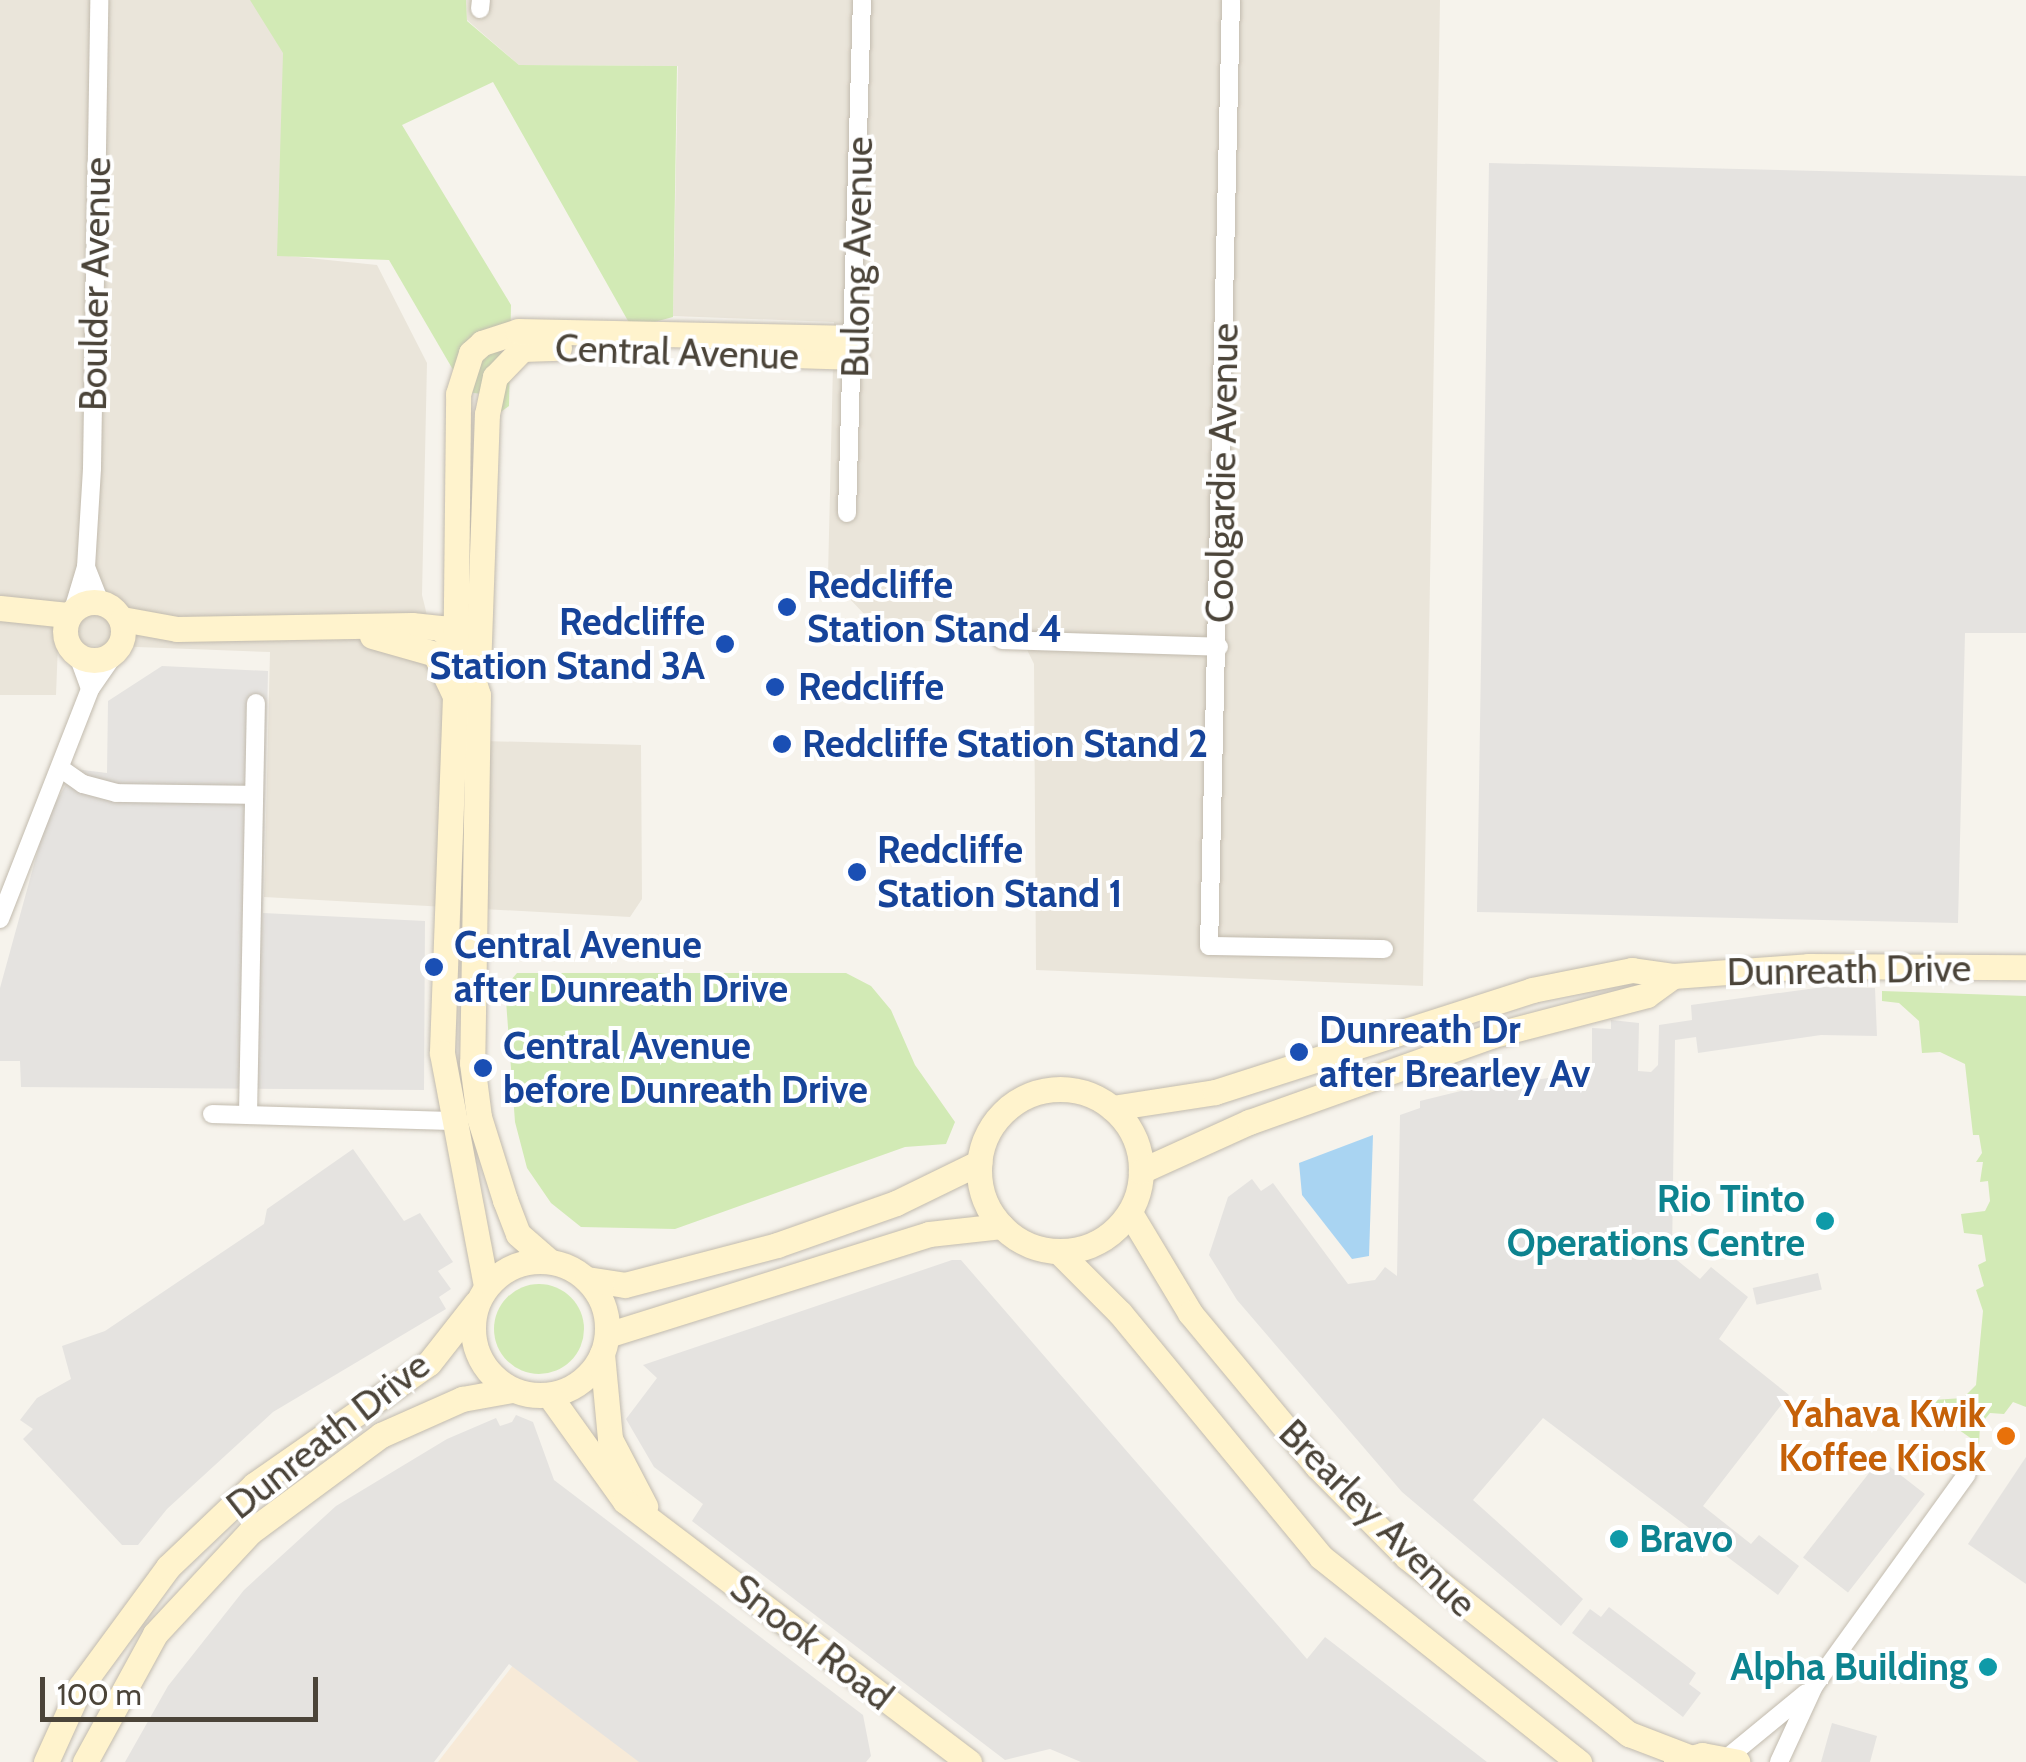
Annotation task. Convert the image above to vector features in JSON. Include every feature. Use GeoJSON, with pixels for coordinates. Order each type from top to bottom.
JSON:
{"type":"FeatureCollection","features":[{"type":"Feature","properties":{"kind":"main road","name":"Central Avenue"},"geometry":{"type":"LineString","coordinates":[[440,638],[456,548],[458,394],[471,353],[482,343],[518,332],[855,347]]}},
{"type":"Feature","properties":{"kind":"main road","name":"Central Avenue"},"geometry":{"type":"LineString","coordinates":[[548,1260],[518,1234],[504,1200],[480,1118],[472,1064],[466,695],[479,598],[488,414],[495,377],[508,357],[541,348],[855,347]]}},
{"type":"Feature","properties":{"kind":"main road","name":"Central Avenue"},"geometry":{"type":"LineString","coordinates":[[440,638],[456,548]]}},
{"type":"Feature","properties":{"kind":"main road"},"geometry":{"type":"LineString","coordinates":[[0,608],[70,628],[353,630],[440,638],[479,598]]}},
{"type":"Feature","properties":{"kind":"main road"},"geometry":{"type":"LineString","coordinates":[[70,628],[116,630]]}},
{"type":"Feature","properties":{"kind":"main road","name":"Central Avenue"},"geometry":{"type":"LineString","coordinates":[[440,638],[470,658],[442,1054],[481,1294]]}},
{"type":"Feature","properties":{"kind":"main road","name":"Dunreath Drive"},"geometry":{"type":"LineString","coordinates":[[1112,1108],[1215,1092],[1532,990],[1632,970],[1673,976],[1808,966],[2026,967]]}},
{"type":"Feature","properties":{"kind":"main road","name":"Dunreath Drive"},"geometry":{"type":"LineString","coordinates":[[1141,1171],[1234,1128],[1490,1036],[1647,995],[1673,976]]}},
{"type":"Feature","properties":{"kind":"main road"},"geometry":{"type":"LineString","coordinates":[[1058,1089],[1112,1108],[1128,1126],[1141,1171],[1130,1213],[1087,1248],[1059,1252],[1038,1248],[1002,1226],[988,1207],[980,1162],[990,1128],[1021,1099],[1058,1089]]}},
{"type":"Feature","properties":{"kind":"main road"},"geometry":{"type":"LineString","coordinates":[[587,1279],[600,1297],[605,1344],[582,1382],[549,1395],[512,1390],[482,1363],[472,1323],[481,1294],[513,1265],[548,1260],[587,1279],[625,1285],[777,1245],[896,1203],[980,1162]]}},
{"type":"Feature","properties":{"kind":"main road","name":"Brearley Avenue"},"geometry":{"type":"LineString","coordinates":[[1130,1213],[1200,1325],[1317,1466],[1407,1558],[1568,1691],[1629,1734],[1682,1759],[1732,1760]]}},
{"type":"Feature","properties":{"kind":"main road"},"geometry":{"type":"LineString","coordinates":[[605,1344],[929,1234],[1002,1226]]}},
{"type":"Feature","properties":{"kind":"main road","name":"Brearley Avenue"},"geometry":{"type":"LineString","coordinates":[[1059,1252],[1110,1301],[1321,1557],[1578,1762]]}},
{"type":"Feature","properties":{"kind":"main road","name":"Dunreath Drive"},"geometry":{"type":"LineString","coordinates":[[46,1762],[80,1688],[168,1568],[254,1484],[429,1363],[481,1294]]}},
{"type":"Feature","properties":{"kind":"main road","name":"Snook Road"},"geometry":{"type":"LineString","coordinates":[[605,1344],[610,1439],[656,1522]]}},
{"type":"Feature","properties":{"kind":"main road","name":"Dunreath Drive"},"geometry":{"type":"LineString","coordinates":[[85,1762],[155,1634],[250,1532],[381,1436],[462,1399],[512,1390]]}},
{"type":"Feature","properties":{"kind":"main road","name":"Snook Road"},"geometry":{"type":"LineString","coordinates":[[549,1395],[625,1501],[969,1762]]}},
{"type":"Feature","properties":{"kind":"street","name":"Boulder Avenue"},"geometry":{"type":"LineString","coordinates":[[70,628],[86,567],[99,0]]}},
{"type":"Feature","properties":{"kind":"street","name":"Bulong Avenue"},"geometry":{"type":"LineString","coordinates":[[847,513],[855,347],[862,0]]}},
{"type":"Feature","properties":{"kind":"street","name":"Coolgardie Avenue"},"geometry":{"type":"LineString","coordinates":[[1230,0],[1210,946],[1384,950]]}},
{"type":"Feature","properties":{"kind":"street","name":"Boulder Avenue"},"geometry":{"type":"LineString","coordinates":[[86,567],[116,630]]}},
{"type":"Feature","properties":{"kind":"street"},"geometry":{"type":"LineString","coordinates":[[70,628],[90,689]]}},
{"type":"Feature","properties":{"kind":"street"},"geometry":{"type":"LineString","coordinates":[[0,919],[116,630]]}},
{"type":"Feature","properties":{"kind":"street"},"geometry":{"type":"LineString","coordinates":[[1002,640],[1219,647]]}},
{"type":"Feature","properties":{"kind":"street"},"geometry":{"type":"LineString","coordinates":[[248,1115],[256,704]]}},
{"type":"Feature","properties":{"kind":"street"},"geometry":{"type":"LineString","coordinates":[[60,768],[82,784],[116,793],[254,795]]}},
{"type":"Feature","properties":{"kind":"street"},"geometry":{"type":"LineString","coordinates":[[212,1114],[451,1120]]}},
{"type":"Feature","properties":{"kind":"street"},"geometry":{"type":"LineString","coordinates":[[1778,1762],[1814,1686],[1966,1474]]}},
{"type":"Feature","properties":{"kind":"street"},"geometry":{"type":"LineString","coordinates":[[1732,1760],[1814,1686]]}},
{"type":"Feature","properties":{"kind":"shaded area"},"geometry":{"type":"Polygon","coordinates":[[[0,0],[252,0],[285,52],[279,255],[377,265],[427,363],[422,595],[445,688],[444,740],[641,745],[642,899],[630,917],[264,897],[270,652],[58,644],[56,695],[0,695],[0,0]]]}},
{"type":"Feature","properties":{"kind":"shaded area"},"geometry":{"type":"Polygon","coordinates":[[[466,0],[1440,0],[1423,986],[1036,970],[1034,664],[1016,627],[867,617],[828,576],[834,322],[673,316],[678,66],[519,65],[467,20],[466,0]]]}},
{"type":"Feature","properties":{"kind":"shaded area"},"geometry":{"type":"Polygon","coordinates":[[[1489,163],[2026,176],[2026,633],[1965,633],[1958,923],[1477,912],[1489,163]]]}},
{"type":"Feature","properties":{"kind":"shaded area"},"geometry":{"type":"Polygon","coordinates":[[[162,666],[268,671],[263,913],[425,921],[424,1090],[21,1087],[20,1061],[0,1061],[0,988],[47,817],[75,769],[107,773],[108,701],[162,666]]]}},
{"type":"Feature","properties":{"kind":"shaded area"},"geometry":{"type":"Polygon","coordinates":[[[1823,987],[1875,988],[1877,1036],[1821,1035],[1698,1053],[1696,1037],[1675,1040],[1672,1256],[1700,1279],[1711,1267],[1748,1297],[1719,1339],[1789,1395],[1703,1506],[1751,1544],[1759,1535],[1799,1566],[1778,1595],[1543,1418],[1473,1500],[1583,1599],[1561,1626],[1402,1492],[1237,1300],[1209,1255],[1228,1197],[1252,1179],[1261,1191],[1273,1183],[1348,1284],[1375,1280],[1385,1267],[1397,1276],[1400,1115],[1420,1108],[1420,1101],[1526,1075],[1529,1081],[1592,1071],[1592,1028],[1611,1029],[1611,1020],[1639,1023],[1638,1071],[1651,1072],[1658,1065],[1659,1025],[1692,1020],[1691,1005],[1823,987]]]}},
{"type":"Feature","properties":{"kind":"shaded area"},"geometry":{"type":"Polygon","coordinates":[[[353,1149],[404,1221],[420,1213],[453,1262],[438,1271],[451,1289],[439,1297],[446,1309],[273,1412],[167,1509],[138,1545],[122,1545],[23,1439],[33,1429],[20,1420],[37,1398],[71,1379],[62,1346],[105,1331],[264,1224],[267,1209],[353,1149]]]}},
{"type":"Feature","properties":{"kind":"shaded area"},"geometry":{"type":"Polygon","coordinates":[[[961,1260],[1307,1659],[1325,1637],[1487,1762],[1081,1762],[1050,1749],[1005,1760],[692,1521],[703,1504],[654,1467],[626,1419],[657,1378],[643,1365],[961,1260]]]}},
{"type":"Feature","properties":{"kind":"shaded area"},"geometry":{"type":"Polygon","coordinates":[[[1818,1273],[1822,1290],[1757,1305],[1753,1288],[1818,1273]]]}},
{"type":"Feature","properties":{"kind":"shaded area"},"geometry":{"type":"Polygon","coordinates":[[[516,1415],[533,1422],[554,1480],[863,1715],[871,1756],[866,1762],[639,1762],[509,1664],[434,1762],[125,1762],[168,1686],[244,1590],[336,1506],[447,1439],[496,1418],[500,1426],[512,1422],[516,1415]]]}},
{"type":"Feature","properties":{"kind":"shaded area"},"geometry":{"type":"Polygon","coordinates":[[[2026,1457],[2026,1584],[1968,1544],[2026,1457]]]}},
{"type":"Feature","properties":{"kind":"shaded area"},"geometry":{"type":"Polygon","coordinates":[[[1880,1459],[1925,1494],[1848,1593],[1803,1558],[1880,1459]]]}},
{"type":"Feature","properties":{"kind":"shaded area"},"geometry":{"type":"Polygon","coordinates":[[[1609,1607],[1696,1673],[1689,1684],[1701,1693],[1683,1717],[1572,1633],[1590,1609],[1601,1617],[1609,1607]]]}},
{"type":"Feature","properties":{"kind":"shaded area"},"geometry":{"type":"Polygon","coordinates":[[[514,1664],[640,1762],[438,1762],[514,1664]]]}},
{"type":"Feature","properties":{"kind":"shaded area"},"geometry":{"type":"Polygon","coordinates":[[[1832,1723],[1877,1736],[1870,1762],[1821,1762],[1832,1723]]]}},
{"type":"Feature","properties":{"kind":"green space"},"geometry":{"type":"Polygon","coordinates":[[[250,0],[466,0],[467,21],[519,65],[677,66],[673,317],[632,328],[493,82],[402,125],[511,305],[509,406],[491,419],[482,394],[466,392],[389,260],[277,256],[283,53],[250,0]]]}},
{"type":"Feature","properties":{"kind":"green space"},"geometry":{"type":"Polygon","coordinates":[[[517,973],[846,973],[871,986],[891,1010],[915,1065],[955,1122],[946,1144],[905,1147],[675,1229],[581,1227],[551,1203],[527,1168],[515,1122],[505,987],[517,973]]]}},
{"type":"Feature","properties":{"kind":"green space"},"geometry":{"type":"Polygon","coordinates":[[[1882,991],[2026,996],[2026,1407],[2013,1402],[2004,1414],[1990,1413],[1980,1425],[1979,1444],[1918,1401],[1963,1398],[1976,1385],[1983,1311],[1976,1290],[1984,1286],[1978,1265],[1986,1261],[1982,1235],[1964,1233],[1961,1214],[1985,1211],[1990,1201],[1988,1181],[1980,1182],[1983,1162],[1976,1162],[1982,1153],[1979,1135],[1973,1135],[1965,1064],[1940,1052],[1922,1053],[1919,1021],[1899,1003],[1882,1001],[1882,991]]]}},
{"type":"Feature","properties":{"kind":"green space"},"geometry":{"type":"Polygon","coordinates":[[[539,1284],[571,1297],[584,1329],[571,1361],[539,1374],[507,1361],[494,1329],[507,1297],[539,1284]]]}},
{"type":"Feature","properties":{"kind":"water"},"geometry":{"type":"Polygon","coordinates":[[[1373,1135],[1369,1256],[1352,1259],[1302,1195],[1299,1163],[1373,1135]]]}},
{"type":"Feature","properties":{"kind":"place","name":"Redcliffe Station Stand 4"},"geometry":{"type":"Point","coordinates":[787,607]}},
{"type":"Feature","properties":{"kind":"place","name":"Redcliffe Station Stand 3A"},"geometry":{"type":"Point","coordinates":[725,644]}},
{"type":"Feature","properties":{"kind":"place","name":"Redcliffe"},"geometry":{"type":"Point","coordinates":[775,687]}},
{"type":"Feature","properties":{"kind":"place","name":"Redcliffe Station Stand 2"},"geometry":{"type":"Point","coordinates":[782,744]}},
{"type":"Feature","properties":{"kind":"place","name":"Redcliffe Station Stand 1"},"geometry":{"type":"Point","coordinates":[857,872]}},
{"type":"Feature","properties":{"kind":"place","name":"Central Avenue after Dunreath Drive"},"geometry":{"type":"Point","coordinates":[434,967]}},
{"type":"Feature","properties":{"kind":"place","name":"Dunreath Dr after Brearley Av"},"geometry":{"type":"Point","coordinates":[1299,1052]}},
{"type":"Feature","properties":{"kind":"place","name":"Central Avenue before Dunreath Drive"},"geometry":{"type":"Point","coordinates":[483,1068]}},
{"type":"Feature","properties":{"kind":"place","name":"Rio Tinto Operations Centre"},"geometry":{"type":"Point","coordinates":[1825,1221]}},
{"type":"Feature","properties":{"kind":"place","name":"Yahava Kwik Koffee Kiosk"},"geometry":{"type":"Point","coordinates":[2006,1436]}},
{"type":"Feature","properties":{"kind":"place","name":"Bravo"},"geometry":{"type":"Point","coordinates":[1619,1539]}},
{"type":"Feature","properties":{"kind":"place","name":"Alpha Building"},"geometry":{"type":"Point","coordinates":[1988,1667]}}]}
